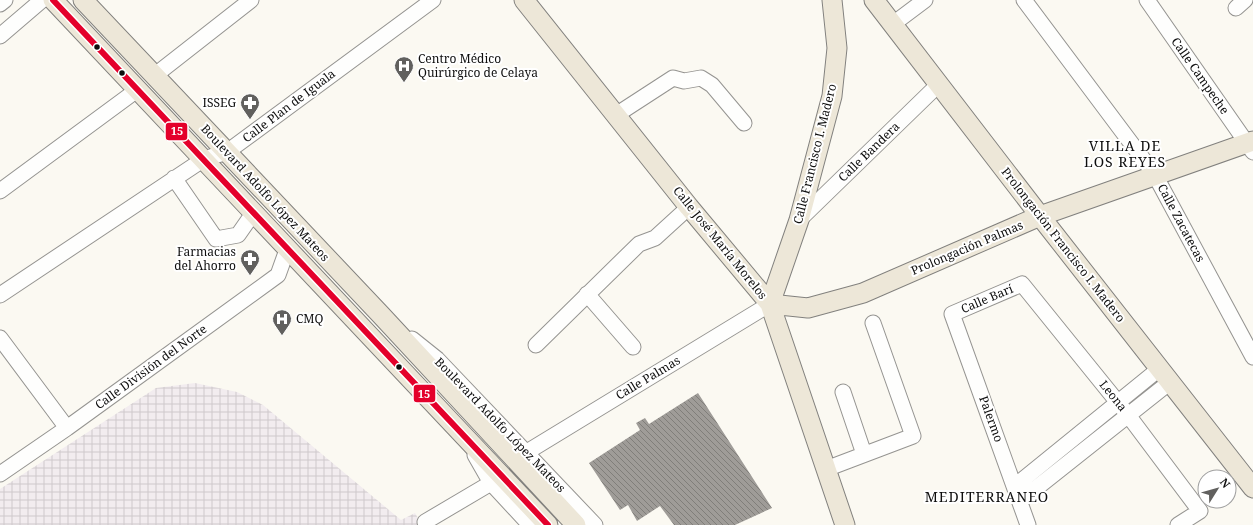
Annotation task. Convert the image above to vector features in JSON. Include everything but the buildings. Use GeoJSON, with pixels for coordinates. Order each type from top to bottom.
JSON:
{"type":"FeatureCollection","features":[{"type":"Feature","properties":{"kind":"main road","name":"Boulevard Adolfo López Mateos"},"geometry":{"type":"LineString","coordinates":[[53,0],[288,247],[548,525]]}},
{"type":"Feature","properties":{"kind":"main road","name":"Boulevard Adolfo López Mateos"},"geometry":{"type":"LineString","coordinates":[[83,0],[381,315],[576,525]]}},
{"type":"Feature","properties":{"kind":"main road","name":"Calle José María Morelos"},"geometry":{"type":"LineString","coordinates":[[524,0],[689,207],[770,304],[845,525]]}},
{"type":"Feature","properties":{"kind":"main road","name":"Calle Francisco I. Madero"},"geometry":{"type":"LineString","coordinates":[[770,304],[799,220],[832,96],[837,48],[832,0]]}},
{"type":"Feature","properties":{"kind":"main road","name":"Prolongación Francisco I. Madero"},"geometry":{"type":"LineString","coordinates":[[874,0],[1040,216],[1253,488]]}},
{"type":"Feature","properties":{"kind":"main road","name":"Prolongación Palmas"},"geometry":{"type":"LineString","coordinates":[[770,304],[808,308],[863,293],[1040,216],[1155,175],[1251,146]]}},
{"type":"Feature","properties":{"kind":"street"},"geometry":{"type":"LineString","coordinates":[[0,4],[6,0]]}},
{"type":"Feature","properties":{"kind":"street"},"geometry":{"type":"LineString","coordinates":[[0,36],[42,0]]}},
{"type":"Feature","properties":{"kind":"street"},"geometry":{"type":"LineString","coordinates":[[154,76],[251,0]]}},
{"type":"Feature","properties":{"kind":"street","name":"Calle Plan de Iguala"},"geometry":{"type":"LineString","coordinates":[[0,295],[204,159],[227,152],[433,0]]}},
{"type":"Feature","properties":{"kind":"street"},"geometry":{"type":"LineString","coordinates":[[893,24],[925,0]]}},
{"type":"Feature","properties":{"kind":"street","name":"Calle Zacatecas"},"geometry":{"type":"LineString","coordinates":[[1024,0],[1155,175],[1252,352]]}},
{"type":"Feature","properties":{"kind":"street","name":"Calle Campeche"},"geometry":{"type":"LineString","coordinates":[[1147,0],[1251,146]]}},
{"type":"Feature","properties":{"kind":"street"},"geometry":{"type":"LineString","coordinates":[[616,115],[673,78],[684,81],[701,78],[712,85],[744,123]]}},
{"type":"Feature","properties":{"kind":"street","name":"Calle Bandera"},"geometry":{"type":"LineString","coordinates":[[799,220],[939,84]]}},
{"type":"Feature","properties":{"kind":"street"},"geometry":{"type":"LineString","coordinates":[[0,191],[137,90]]}},
{"type":"Feature","properties":{"kind":"street"},"geometry":{"type":"LineString","coordinates":[[174,178],[216,239],[238,235],[254,212]]}},
{"type":"Feature","properties":{"kind":"street"},"geometry":{"type":"LineString","coordinates":[[536,345],[639,244],[655,238],[689,207]]}},
{"type":"Feature","properties":{"kind":"street","name":"Calle División del Norte"},"geometry":{"type":"LineString","coordinates":[[0,474],[67,428],[278,275],[288,247]]}},
{"type":"Feature","properties":{"kind":"street","name":"Calle Barí"},"geometry":{"type":"LineString","coordinates":[[952,314],[1022,284]]}},
{"type":"Feature","properties":{"kind":"street","name":"Leona"},"geometry":{"type":"LineString","coordinates":[[1022,284],[1128,415],[1200,511],[1178,525]]}},
{"type":"Feature","properties":{"kind":"street"},"geometry":{"type":"LineString","coordinates":[[587,294],[633,346]]}},
{"type":"Feature","properties":{"kind":"street","name":"Calle Palmas"},"geometry":{"type":"LineString","coordinates":[[527,452],[770,304]]}},
{"type":"Feature","properties":{"kind":"street","name":"Palermo"},"geometry":{"type":"LineString","coordinates":[[952,314],[1028,525]]}},
{"type":"Feature","properties":{"kind":"street","name":"Boulevard Adolfo López Mateos"},"geometry":{"type":"LineString","coordinates":[[381,315],[437,359],[595,525]]}},
{"type":"Feature","properties":{"kind":"street"},"geometry":{"type":"LineString","coordinates":[[826,469],[913,436],[873,323]]}},
{"type":"Feature","properties":{"kind":"street"},"geometry":{"type":"LineString","coordinates":[[0,338],[67,428]]}},
{"type":"Feature","properties":{"kind":"street"},"geometry":{"type":"LineString","coordinates":[[1015,486],[1118,403],[1165,375]]}},
{"type":"Feature","properties":{"kind":"street"},"geometry":{"type":"LineString","coordinates":[[1020,501],[1128,415],[1165,375]]}},
{"type":"Feature","properties":{"kind":"street"},"geometry":{"type":"LineString","coordinates":[[843,392],[864,454]]}},
{"type":"Feature","properties":{"kind":"street","name":"Boulevard Adolfo López Mateos"},"geometry":{"type":"LineString","coordinates":[[463,435],[491,483],[530,525]]}},
{"type":"Feature","properties":{"kind":"street"},"geometry":{"type":"LineString","coordinates":[[425,522],[491,483]]}},
{"type":"Feature","properties":{"kind":"shaded area"},"geometry":{"type":"Polygon","coordinates":[[[195,383],[237,392],[263,405],[401,520],[415,513],[422,525],[0,525],[0,489],[156,388],[195,383]]]}},
{"type":"Feature","properties":{"kind":"transit line","name":"15"},"geometry":{"type":"LineString","coordinates":[[53,0],[548,525]]}},
{"type":"Feature","properties":{"kind":"place","name":"Centro Médico Quirúrgico de Celaya"},"geometry":{"type":"Point","coordinates":[404,83]}},
{"type":"Feature","properties":{"kind":"place","name":"ISSEG"},"geometry":{"type":"Point","coordinates":[250,120]}},
{"type":"Feature","properties":{"kind":"place","name":"Farmacias del Ahorro"},"geometry":{"type":"Point","coordinates":[250,276]}},
{"type":"Feature","properties":{"kind":"place","name":"CMQ"},"geometry":{"type":"Point","coordinates":[282,336]}},
{"type":"Feature","properties":{"kind":"district","name":"VILLA DE LOS REYES"},"geometry":{"type":"Point","coordinates":[1125,154]}},
{"type":"Feature","properties":{"kind":"district","name":"MEDITERRANEO"},"geometry":{"type":"Point","coordinates":[987,497]}}]}
